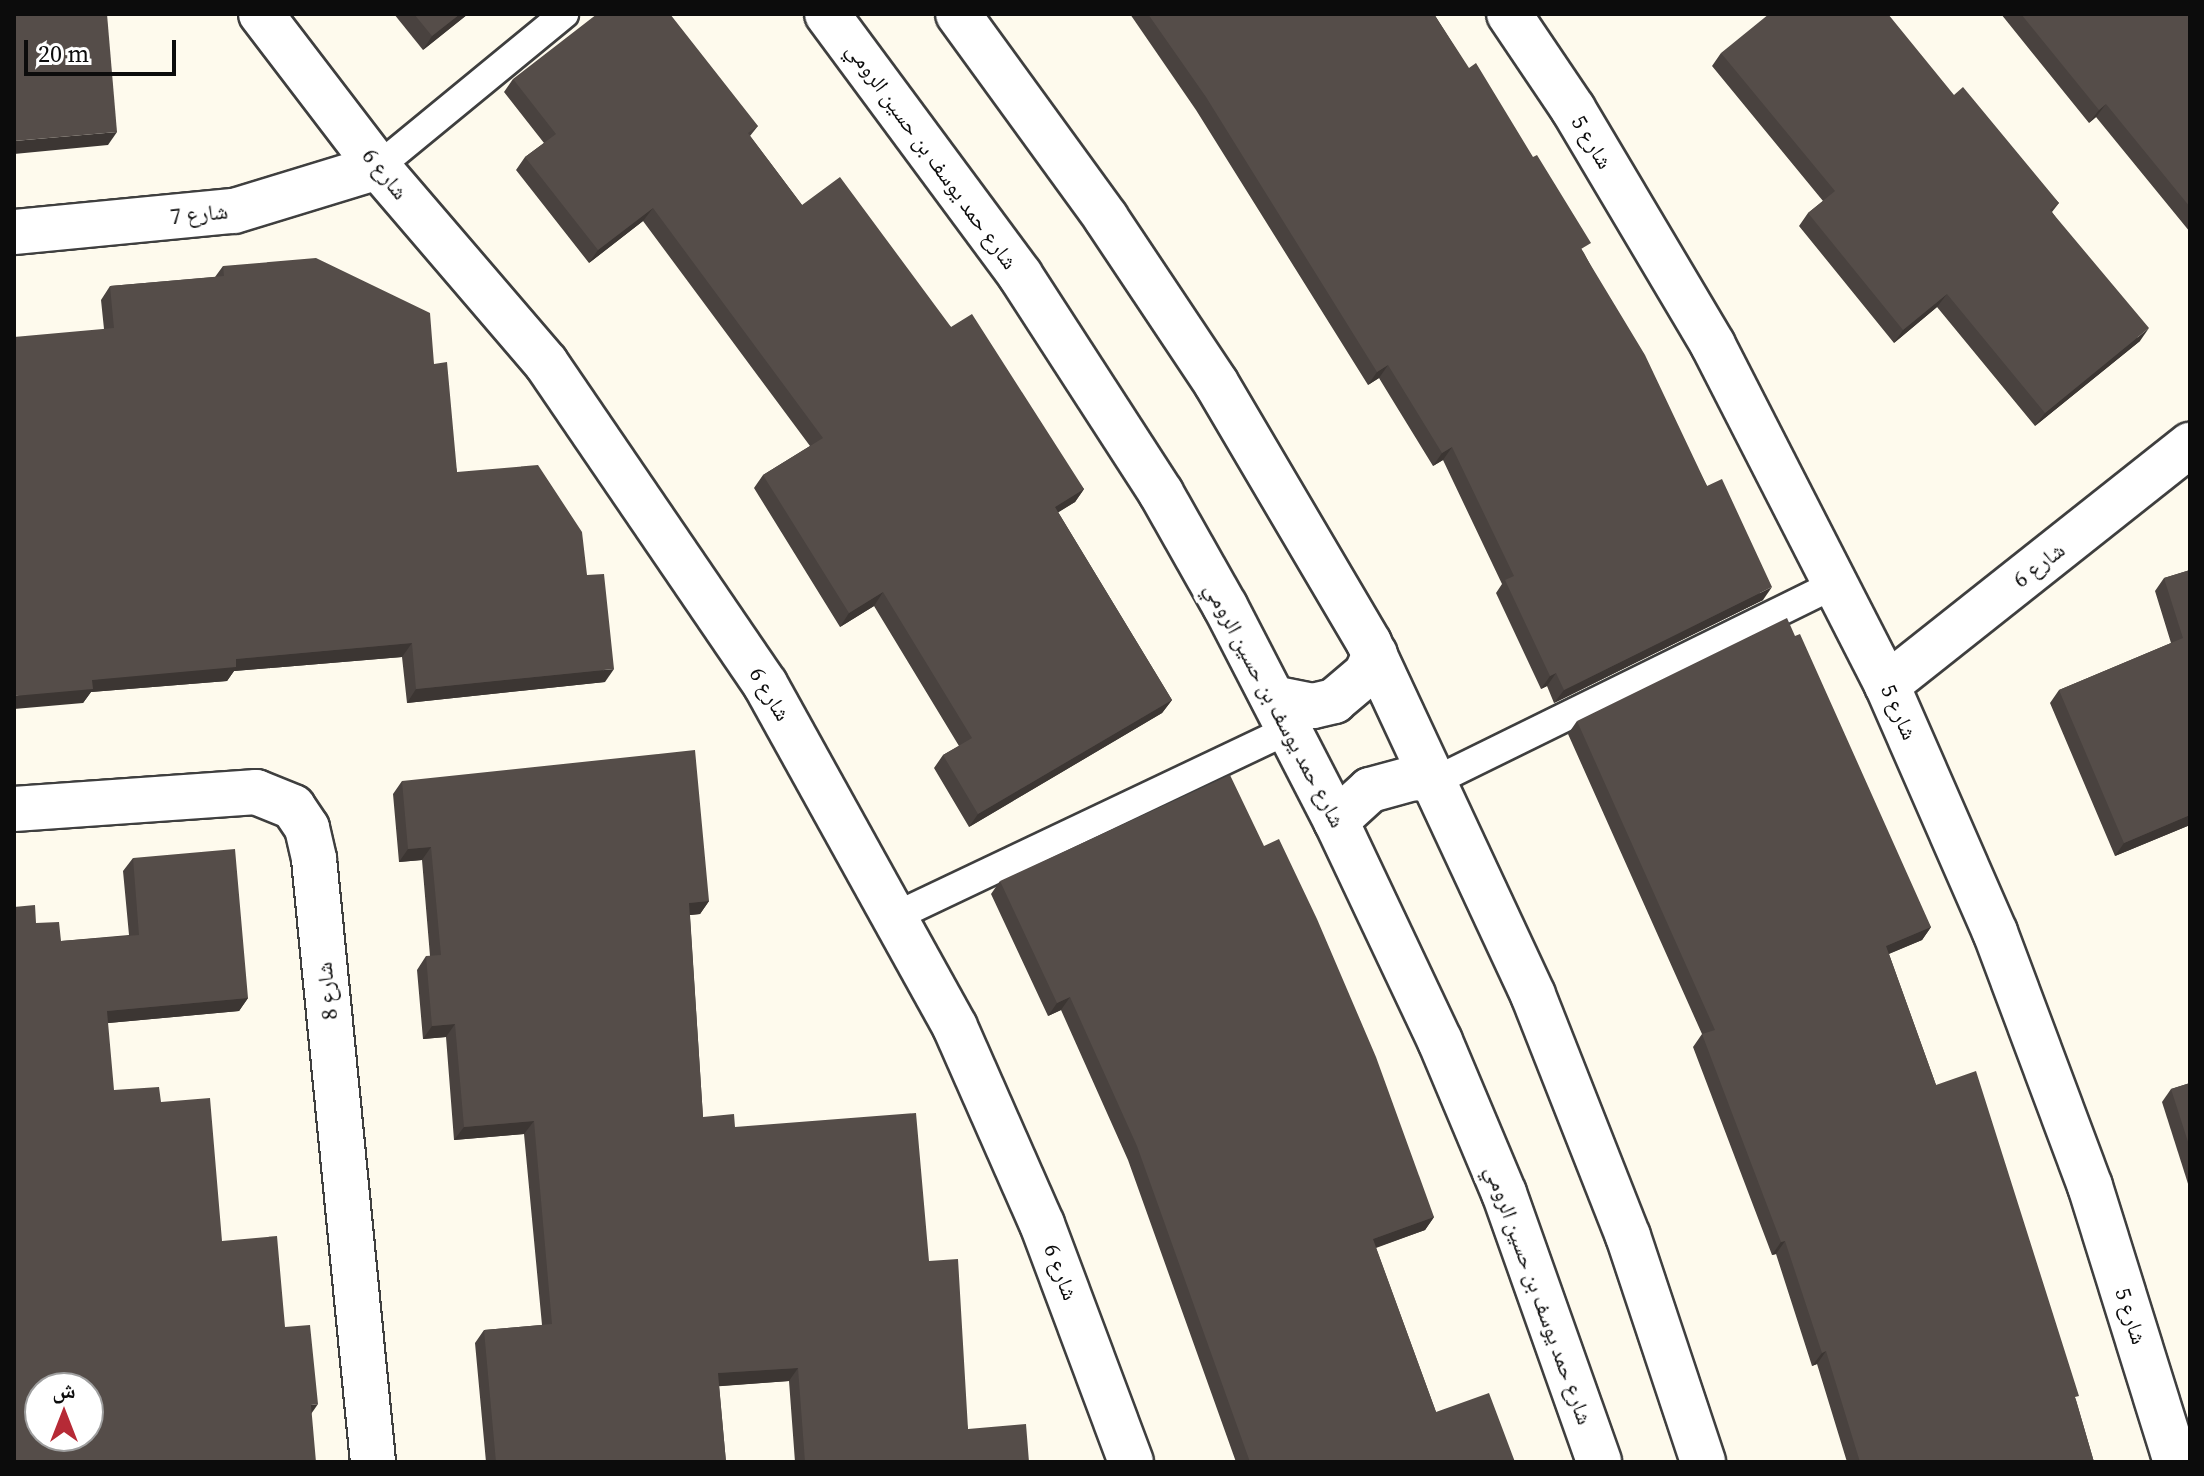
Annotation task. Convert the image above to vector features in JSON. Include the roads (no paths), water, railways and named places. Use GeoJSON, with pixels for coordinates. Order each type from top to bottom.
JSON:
{"type":"FeatureCollection","features":[{"type":"Feature","properties":{"kind":"street","name":"شارع 6"},"geometry":{"type":"LineString","coordinates":[[261,14],[378,167],[546,363],[765,684],[955,1027],[1042,1224],[1131,1462]]}},
{"type":"Feature","properties":{"kind":"street","name":"شارع حمد يوسف بن حسين الرومي"},"geometry":{"type":"LineString","coordinates":[[827,14],[945,169],[1093,384],[1161,493],[1282,713],[1440,1041],[1504,1193],[1599,1462]]}},
{"type":"Feature","properties":{"kind":"street"},"geometry":{"type":"LineString","coordinates":[[958,14],[1106,218],[1209,371],[1321,554],[1375,654],[1437,780],[1533,995],[1617,1207],[1703,1462]]}},
{"type":"Feature","properties":{"kind":"street","name":"شارع 5"},"geometry":{"type":"LineString","coordinates":[[1509,14],[1573,109],[1713,345],[1833,585],[1887,685],[1995,932],[2090,1186],[2176,1462]]}},
{"type":"Feature","properties":{"kind":"street","name":"شارع 7"},"geometry":{"type":"LineString","coordinates":[[14,232],[234,211],[378,167]]}},
{"type":"Feature","properties":{"kind":"street","name":"شارع 6"},"geometry":{"type":"LineString","coordinates":[[1887,685],[2190,445]]}},
{"type":"Feature","properties":{"kind":"street"},"geometry":{"type":"LineString","coordinates":[[1282,713],[1334,701],[1366,674],[1375,654]]}},
{"type":"Feature","properties":{"kind":"street"},"geometry":{"type":"LineString","coordinates":[[1336,821],[1370,790],[1414,778],[1437,780]]}},
{"type":"Feature","properties":{"kind":"street","name":"شارع 8"},"geometry":{"type":"LineString","coordinates":[[14,809],[256,792],[293,807],[307,828],[314,859],[373,1462]]}},
{"type":"Feature","properties":{"kind":"lane"},"geometry":{"type":"LineString","coordinates":[[378,167],[564,14]]}},
{"type":"Feature","properties":{"kind":"lane"},"geometry":{"type":"LineString","coordinates":[[1437,780],[1833,585]]}},
{"type":"Feature","properties":{"kind":"lane"},"geometry":{"type":"LineString","coordinates":[[894,917],[1282,713]]}}]}
